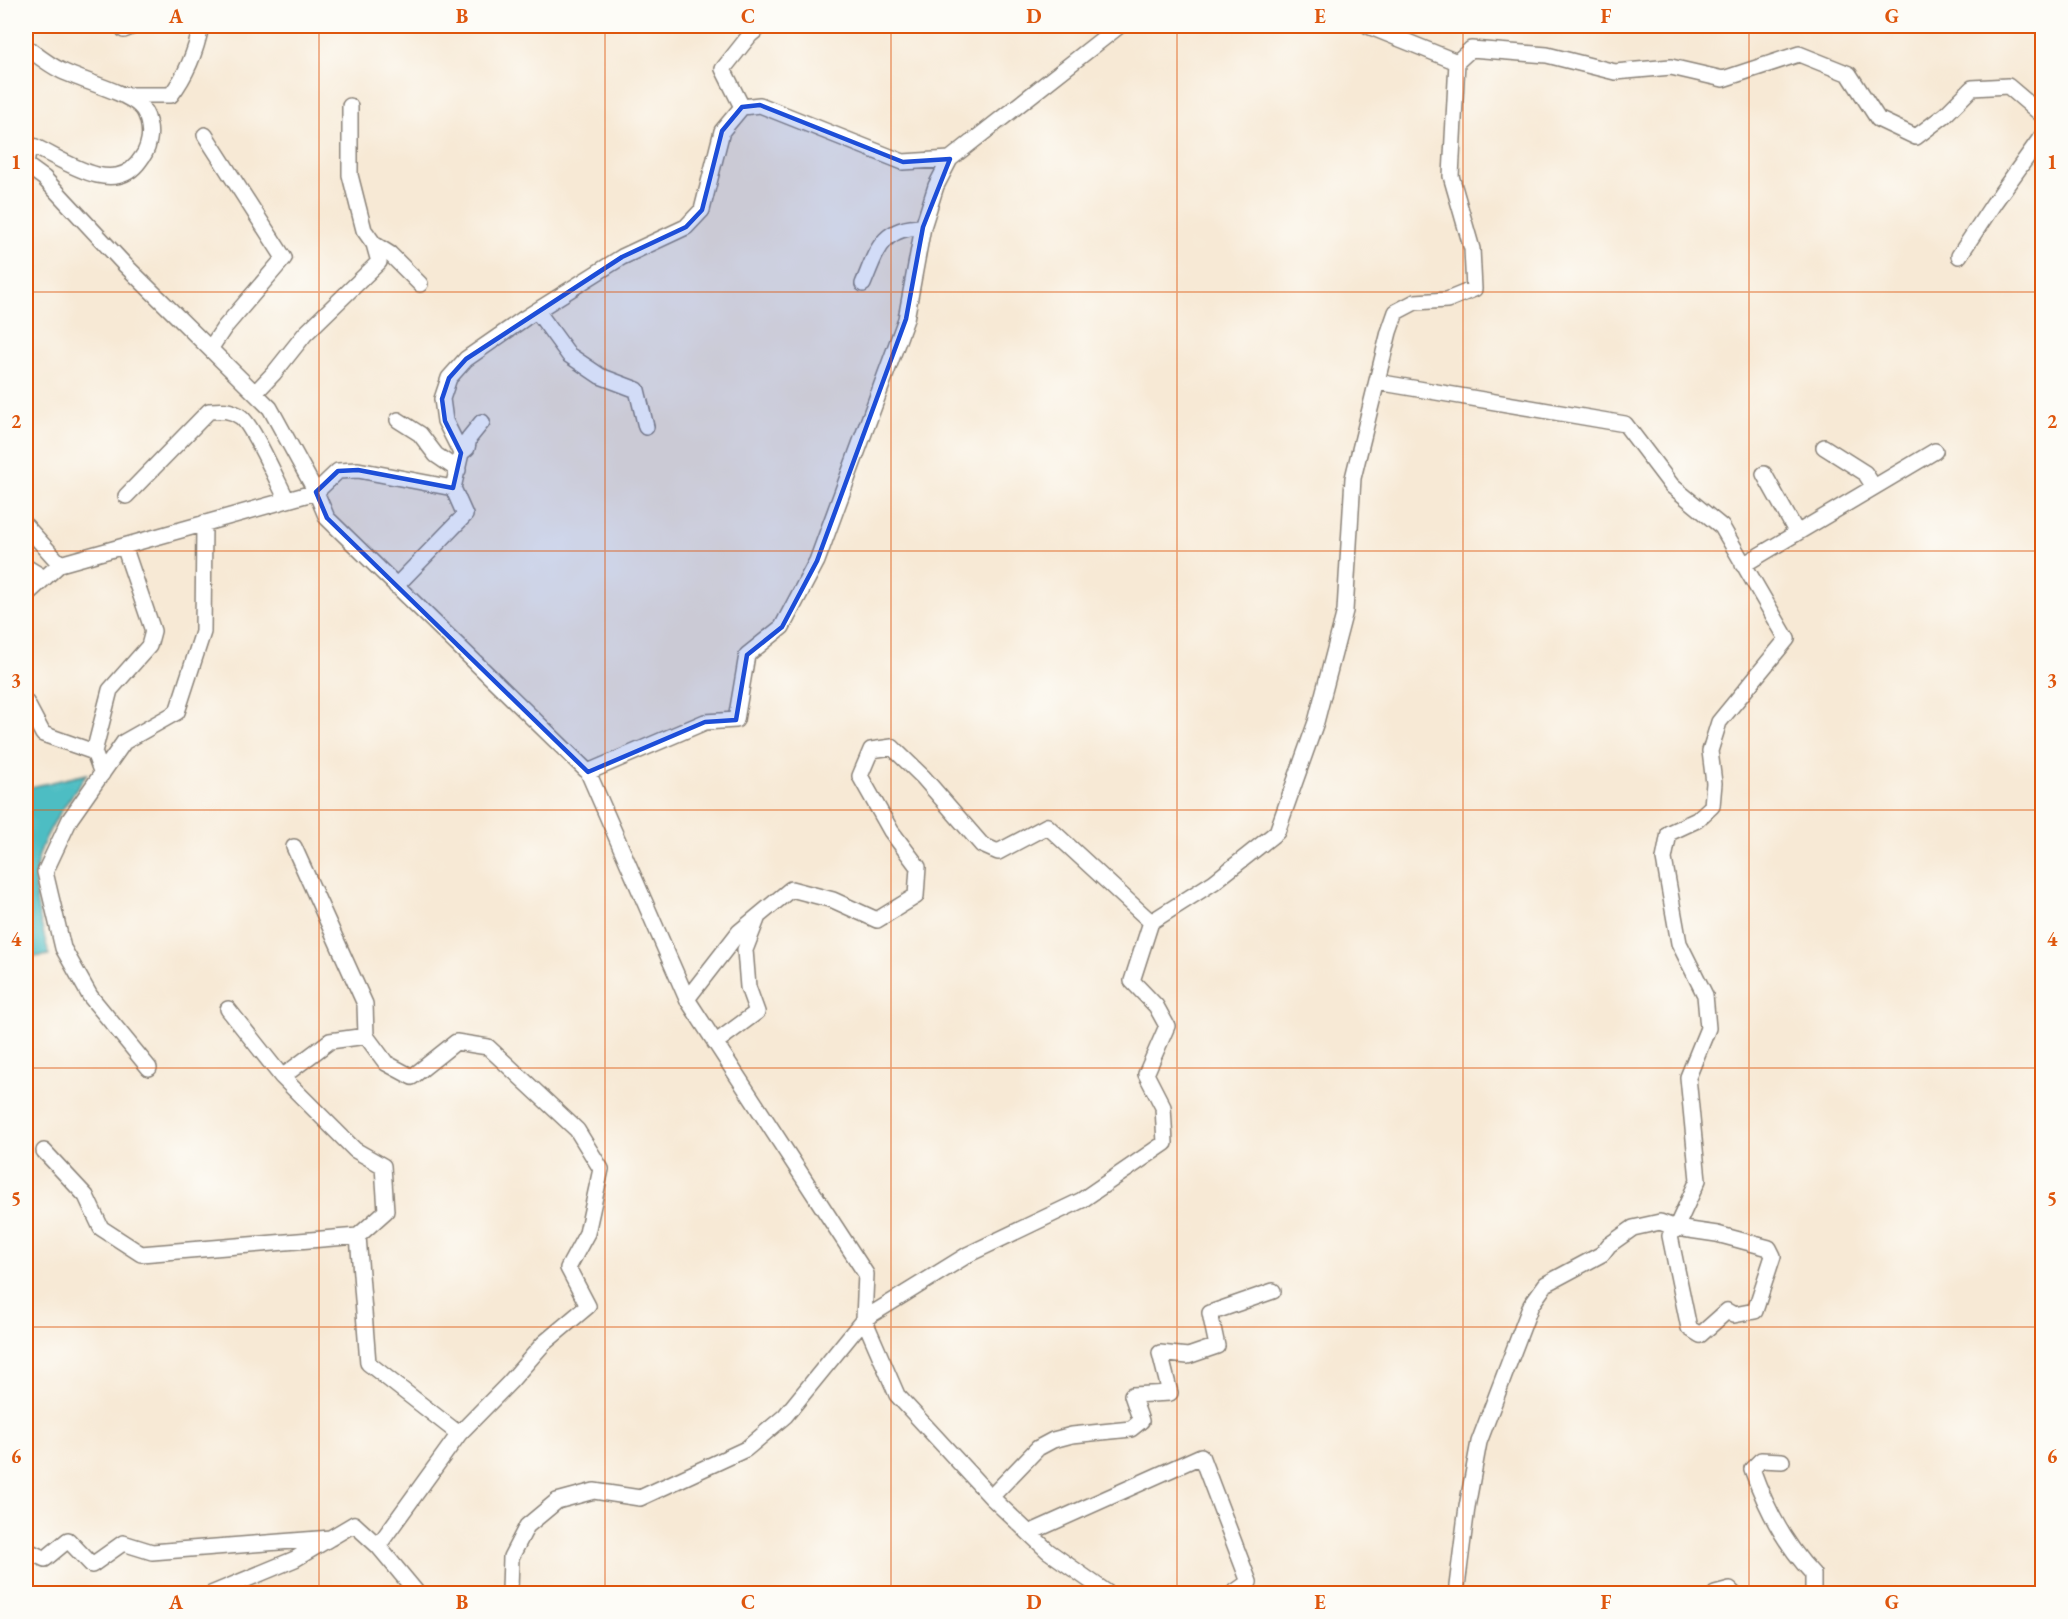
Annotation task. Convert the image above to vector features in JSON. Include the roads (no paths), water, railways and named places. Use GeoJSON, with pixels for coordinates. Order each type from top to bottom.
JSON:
{"type":"FeatureCollection","features":[{"type":"Feature","properties":{"kind":"street"},"geometry":{"type":"LineString","coordinates":[[119,94],[171,95],[182,82],[197,46],[201,26]]}},
{"type":"Feature","properties":{"kind":"street"},"geometry":{"type":"LineString","coordinates":[[742,107],[723,69],[750,35],[761,26]]}},
{"type":"Feature","properties":{"kind":"street"},"geometry":{"type":"LineString","coordinates":[[588,772],[705,722],[736,720],[747,655],[782,627],[817,561],[906,319],[922,227],[936,186],[950,159],[1119,26]]}},
{"type":"Feature","properties":{"kind":"street"},"geometry":{"type":"LineString","coordinates":[[1368,26],[1457,62]]}},
{"type":"Feature","properties":{"kind":"street"},"geometry":{"type":"LineString","coordinates":[[26,47],[59,70],[119,94],[142,107],[151,130],[147,151],[131,171],[115,177],[91,174],[33,146],[28,151],[26,165],[44,178],[125,264],[270,408],[316,492],[327,518],[588,772],[687,999],[866,1274],[864,1319],[897,1395],[990,1497],[1048,1551],[1109,1593]]}},
{"type":"Feature","properties":{"kind":"street"},"geometry":{"type":"LineString","coordinates":[[509,1592],[511,1557],[526,1526],[557,1501],[594,1491],[640,1498],[746,1449],[785,1416],[864,1319],[969,1254],[1082,1200],[1165,1143],[1163,1107],[1146,1074],[1167,1026],[1156,1006],[1132,981],[1151,922],[1214,882],[1277,832],[1316,722],[1345,610],[1353,478],[1396,312],[1415,302],[1448,300],[1474,289],[1472,249],[1452,176],[1457,62],[1471,48],[1547,55],[1615,72],[1671,67],[1723,79],[1799,54],[1849,74],[1878,119],[1916,137],[1945,115],[1972,88],[2008,86],[2043,115]]}},
{"type":"Feature","properties":{"kind":"street"},"geometry":{"type":"LineString","coordinates":[[396,586],[465,515],[453,488],[460,453],[445,421],[442,399],[449,378],[466,359],[537,311],[622,257],[686,227],[702,210],[722,131],[742,107],[760,105],[903,162],[950,159]]}},
{"type":"Feature","properties":{"kind":"street"},"geometry":{"type":"LineString","coordinates":[[256,392],[274,374],[304,334],[379,262],[374,244],[364,230],[350,175],[350,106]]}},
{"type":"Feature","properties":{"kind":"street"},"geometry":{"type":"LineString","coordinates":[[205,135],[284,258],[224,328],[210,348]]}},
{"type":"Feature","properties":{"kind":"street"},"geometry":{"type":"LineString","coordinates":[[1959,256],[2043,136]]}},
{"type":"Feature","properties":{"kind":"street"},"geometry":{"type":"LineString","coordinates":[[863,284],[881,242],[906,227],[922,227]]}},
{"type":"Feature","properties":{"kind":"street"},"geometry":{"type":"LineString","coordinates":[[374,244],[390,254],[420,284]]}},
{"type":"Feature","properties":{"kind":"street"},"geometry":{"type":"LineString","coordinates":[[537,311],[569,355],[600,375],[637,390],[645,427]]}},
{"type":"Feature","properties":{"kind":"street"},"geometry":{"type":"LineString","coordinates":[[1377,382],[1625,424],[1672,486],[1722,527],[1787,639],[1719,722],[1710,751],[1714,783],[1712,806],[1697,820],[1669,833],[1664,859],[1679,943],[1705,995],[1708,1028],[1688,1077],[1698,1180],[1676,1228],[1670,1236],[1689,1328],[1700,1335],[1727,1311],[1734,1315],[1755,1311],[1773,1256],[1769,1248],[1717,1234],[1676,1228],[1660,1222],[1633,1228],[1609,1245],[1602,1254],[1546,1284],[1531,1305],[1479,1442],[1467,1507],[1456,1593]]}},
{"type":"Feature","properties":{"kind":"street"},"geometry":{"type":"LineString","coordinates":[[126,496],[209,411],[226,409],[242,417],[252,431],[287,500]]}},
{"type":"Feature","properties":{"kind":"street"},"geometry":{"type":"LineString","coordinates":[[398,420],[420,434],[436,455],[458,470]]}},
{"type":"Feature","properties":{"kind":"street"},"geometry":{"type":"LineString","coordinates":[[460,453],[467,448],[469,438],[482,422]]}},
{"type":"Feature","properties":{"kind":"street"},"geometry":{"type":"LineString","coordinates":[[1824,447],[1864,472],[1874,487]]}},
{"type":"Feature","properties":{"kind":"street"},"geometry":{"type":"LineString","coordinates":[[1743,565],[1935,451]]}},
{"type":"Feature","properties":{"kind":"street"},"geometry":{"type":"LineString","coordinates":[[26,595],[60,564],[316,492],[338,471],[358,470],[453,488]]}},
{"type":"Feature","properties":{"kind":"street"},"geometry":{"type":"LineString","coordinates":[[1764,474],[1797,533]]}},
{"type":"Feature","properties":{"kind":"street"},"geometry":{"type":"LineString","coordinates":[[149,1068],[90,996],[63,948],[45,872],[70,819],[124,742],[177,712],[203,632],[204,523]]}},
{"type":"Feature","properties":{"kind":"street"},"geometry":{"type":"LineString","coordinates":[[26,526],[60,564]]}},
{"type":"Feature","properties":{"kind":"street"},"geometry":{"type":"LineString","coordinates":[[102,774],[94,752],[110,690],[149,646],[153,631],[124,546]]}},
{"type":"Feature","properties":{"kind":"street"},"geometry":{"type":"LineString","coordinates":[[26,567],[44,578]]}},
{"type":"Feature","properties":{"kind":"street"},"geometry":{"type":"LineString","coordinates":[[26,702],[43,734],[94,752]]}},
{"type":"Feature","properties":{"kind":"street"},"geometry":{"type":"LineString","coordinates":[[687,999],[739,932],[791,889],[833,900],[877,920],[916,896],[918,867],[891,831],[860,776],[871,750],[892,747],[923,777],[982,845],[998,852],[1047,826],[1151,922]]}},
{"type":"Feature","properties":{"kind":"street"},"geometry":{"type":"LineString","coordinates":[[294,847],[365,1004],[366,1036],[387,1063],[412,1077],[456,1042],[488,1047],[577,1130],[601,1169],[587,1233],[568,1268],[588,1306],[544,1343],[459,1434],[378,1546]]}},
{"type":"Feature","properties":{"kind":"street"},"geometry":{"type":"LineString","coordinates":[[715,1042],[757,1012],[748,987],[746,950],[758,916]]}},
{"type":"Feature","properties":{"kind":"street"},"geometry":{"type":"LineString","coordinates":[[44,1151],[86,1196],[101,1228],[141,1254],[358,1236],[386,1211],[383,1166],[355,1150],[282,1077],[228,1009]]}},
{"type":"Feature","properties":{"kind":"street"},"geometry":{"type":"LineString","coordinates":[[282,1077],[330,1041],[366,1036]]}},
{"type":"Feature","properties":{"kind":"street"},"geometry":{"type":"LineString","coordinates":[[358,1236],[368,1363],[459,1434]]}},
{"type":"Feature","properties":{"kind":"street"},"geometry":{"type":"LineString","coordinates":[[990,1497],[1038,1448],[1053,1440],[1072,1435],[1131,1429],[1141,1420],[1132,1395],[1170,1393],[1160,1353],[1188,1356],[1217,1346],[1210,1313],[1273,1291]]}},
{"type":"Feature","properties":{"kind":"street"},"geometry":{"type":"LineString","coordinates":[[1029,1533],[1201,1456],[1249,1582],[1232,1593]]}},
{"type":"Feature","properties":{"kind":"street"},"geometry":{"type":"LineString","coordinates":[[1782,1461],[1761,1460],[1752,1468],[1764,1503],[1780,1532],[1797,1558],[1813,1575],[1813,1593]]}},
{"type":"Feature","properties":{"kind":"street"},"geometry":{"type":"LineString","coordinates":[[211,1593],[295,1559],[354,1524],[378,1546],[418,1593]]}},
{"type":"Feature","properties":{"kind":"street"},"geometry":{"type":"LineString","coordinates":[[26,1550],[45,1559],[68,1540],[92,1565],[123,1544],[152,1552],[331,1538]]}},
{"type":"Feature","properties":{"kind":"street"},"geometry":{"type":"LineString","coordinates":[[1715,1593],[1730,1590],[1734,1593]]}},
{"type":"Feature","properties":{"kind":"water"},"geometry":{"type":"Polygon","coordinates":[[[87,774],[50,831],[36,868],[36,901],[49,955],[26,958],[26,788],[87,774]]]}}]}
